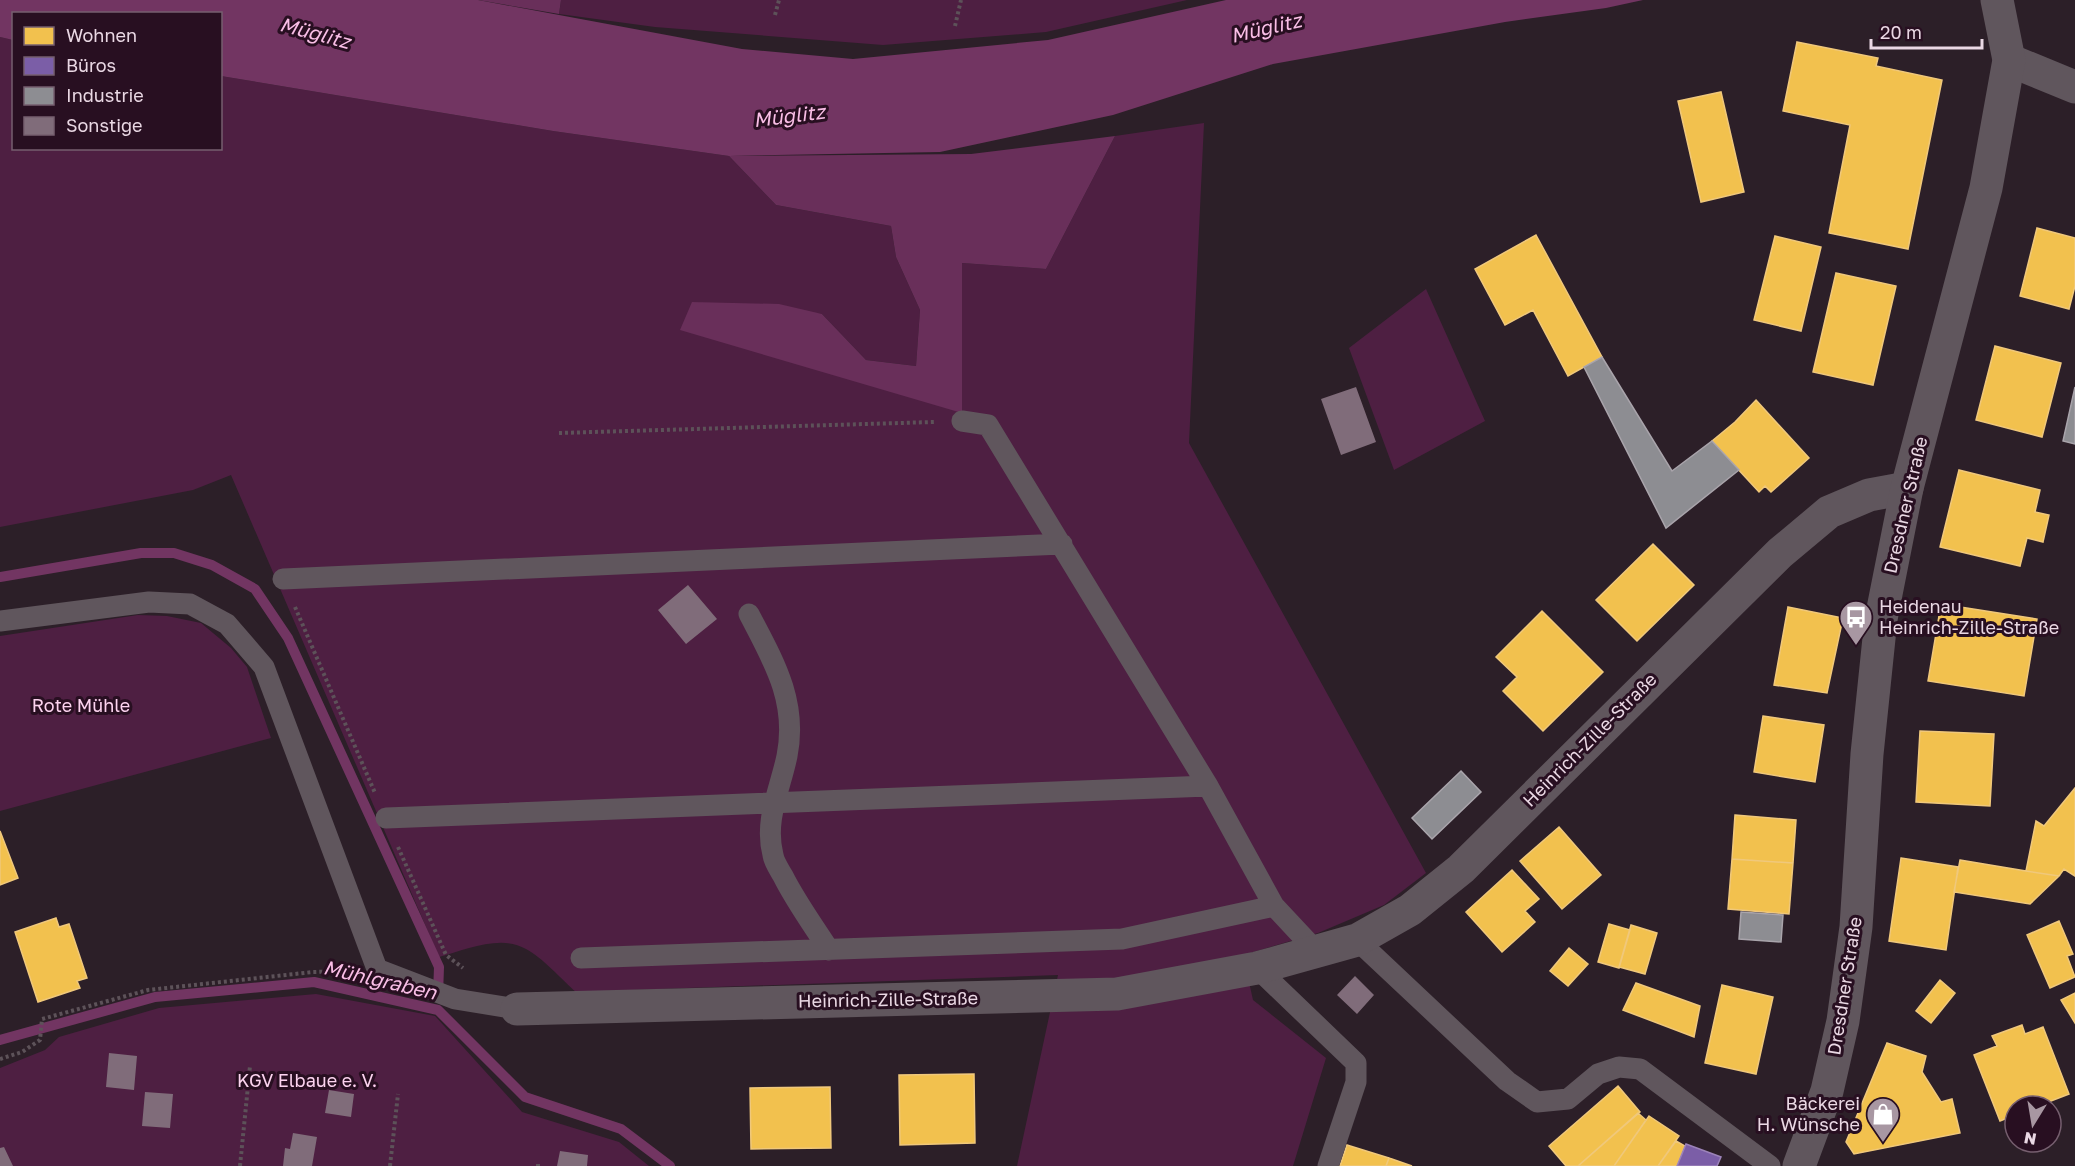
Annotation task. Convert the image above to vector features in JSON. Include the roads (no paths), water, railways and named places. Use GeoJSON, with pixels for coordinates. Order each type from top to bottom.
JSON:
{"type":"FeatureCollection","features":[{"type":"Feature","properties":{"kind":"street"},"geometry":{"type":"LineString","coordinates":[[1997,0],[2009,60],[2075,87]]}},
{"type":"Feature","properties":{"kind":"street","name":"Dresdner Straße"},"geometry":{"type":"LineString","coordinates":[[1799,1166],[1827,1091],[1843,1022],[1856,927],[1867,754],[1881,619],[1907,488],[1986,188],[2009,60]]}},
{"type":"Feature","properties":{"kind":"street","name":"Heinrich-Zille-Straße"},"geometry":{"type":"LineString","coordinates":[[517,1009],[1117,994],[1257,968],[1357,940],[1410,910],[1461,869],[1780,553],[1829,512],[1869,495],[1907,488]]}},
{"type":"Feature","properties":{"kind":"lane"},"geometry":{"type":"LineString","coordinates":[[962,421],[988,425],[1208,786],[1274,906],[1317,952]]}},
{"type":"Feature","properties":{"kind":"lane"},"geometry":{"type":"LineString","coordinates":[[283,579],[1062,544]]}},
{"type":"Feature","properties":{"kind":"lane"},"geometry":{"type":"LineString","coordinates":[[0,621],[149,602],[190,604],[226,624],[264,667],[377,969],[455,999],[517,1009]]}},
{"type":"Feature","properties":{"kind":"lane"},"geometry":{"type":"LineString","coordinates":[[749,614],[773,659],[786,692],[790,722],[787,756],[773,802],[770,826],[773,856],[793,897],[829,950]]}},
{"type":"Feature","properties":{"kind":"lane"},"geometry":{"type":"LineString","coordinates":[[386,818],[1208,786]]}},
{"type":"Feature","properties":{"kind":"lane"},"geometry":{"type":"LineString","coordinates":[[581,958],[1122,939],[1274,906]]}},
{"type":"Feature","properties":{"kind":"lane"},"geometry":{"type":"LineString","coordinates":[[1357,940],[1507,1081],[1538,1102],[1568,1099],[1598,1074],[1618,1067],[1640,1069],[1741,1157],[1770,1166]]}},
{"type":"Feature","properties":{"kind":"lane"},"geometry":{"type":"LineString","coordinates":[[1257,968],[1356,1063],[1356,1082],[1328,1166]]}},
{"type":"Feature","properties":{"kind":"water","name":"Müglitz"},"geometry":{"type":"Polygon","coordinates":[[[0,0],[478,0],[742,49],[853,59],[1048,40],[1226,0],[1643,0],[1606,8],[1505,22],[1273,64],[1113,115],[940,152],[729,156],[553,131],[222,76],[222,12],[12,12],[12,40],[0,37],[0,0]]]}},
{"type":"Feature","properties":{"kind":"waterway"},"geometry":{"type":"LineString","coordinates":[[0,577],[141,553],[174,553],[212,565],[255,589],[288,638],[439,967],[438,995]]}},
{"type":"Feature","properties":{"kind":"waterway","name":"Mühlgraben"},"geometry":{"type":"LineString","coordinates":[[0,1040],[155,997],[314,982],[438,1010],[525,1097],[621,1129],[670,1166]]}},
{"type":"Feature","properties":{"kind":"place","name":"Heidenau Heinrich-Zille-Straße"},"geometry":{"type":"Point","coordinates":[1856,646]}},
{"type":"Feature","properties":{"kind":"place","name":"Bäckerei H. Wünsche"},"geometry":{"type":"Point","coordinates":[1883,1143]}},
{"type":"Feature","properties":{"kind":"park label","name":"Rote Mühle"},"geometry":{"type":"Point","coordinates":[81,706]}},
{"type":"Feature","properties":{"kind":"park label","name":"KGV Elbaue e. V."},"geometry":{"type":"Point","coordinates":[307,1081]}}]}
